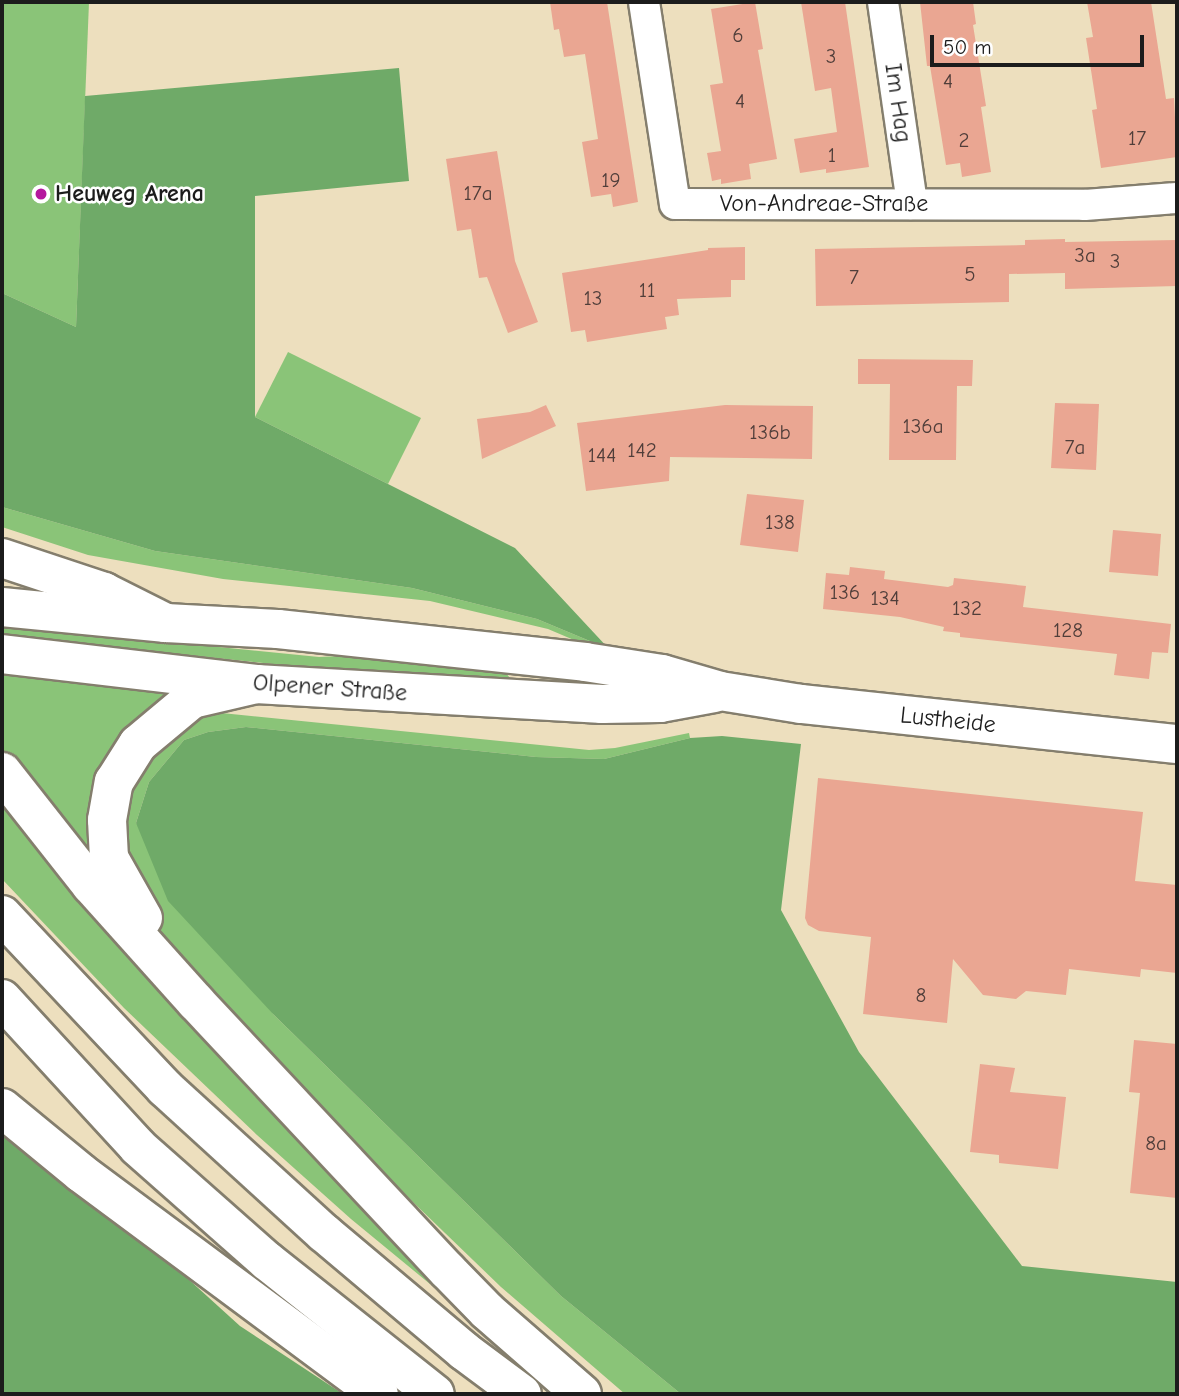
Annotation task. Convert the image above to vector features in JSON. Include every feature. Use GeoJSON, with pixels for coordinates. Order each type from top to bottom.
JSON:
{"type":"FeatureCollection","features":[{"type":"Feature","properties":{"kind":"main road"},"geometry":{"type":"LineString","coordinates":[[2,558],[104,592],[166,623]]}},
{"type":"Feature","properties":{"kind":"main road","name":"Olpener Straße"},"geometry":{"type":"LineString","coordinates":[[2,607],[166,623],[278,629],[628,668]]}},
{"type":"Feature","properties":{"kind":"main road","name":"Olpener Straße"},"geometry":{"type":"LineString","coordinates":[[2,654],[256,684],[603,704],[660,702]]}},
{"type":"Feature","properties":{"kind":"main road","name":"Lustheide"},"geometry":{"type":"LineString","coordinates":[[628,668],[662,674],[720,691],[801,704],[1177,744]]}},
{"type":"Feature","properties":{"kind":"main road"},"geometry":{"type":"LineString","coordinates":[[196,1002],[128,895],[109,858],[107,820],[114,782],[138,744],[192,699],[256,684]]}},
{"type":"Feature","properties":{"kind":"main road","name":"Lustheide"},"geometry":{"type":"LineString","coordinates":[[660,702],[720,691]]}},
{"type":"Feature","properties":{"kind":"main road"},"geometry":{"type":"LineString","coordinates":[[2,772],[91,885],[196,1002],[455,1279],[582,1394]]}},
{"type":"Feature","properties":{"kind":"main road"},"geometry":{"type":"LineString","coordinates":[[2,915],[175,1097],[324,1233],[464,1351],[522,1394]]}},
{"type":"Feature","properties":{"kind":"main road"},"geometry":{"type":"LineString","coordinates":[[2,999],[138,1147],[267,1261],[435,1394]]}},
{"type":"Feature","properties":{"kind":"main road"},"geometry":{"type":"LineString","coordinates":[[2,1108],[81,1173],[379,1394]]}},
{"type":"Feature","properties":{"kind":"street","name":"Von-Andreae-Straße"},"geometry":{"type":"LineString","coordinates":[[644,2],[675,204],[1085,205],[1177,198]]}},
{"type":"Feature","properties":{"kind":"street","name":"Im Hag"},"geometry":{"type":"LineString","coordinates":[[883,2],[912,204]]}},
{"type":"Feature","properties":{"kind":"green space","name":"Heuweg Arena"},"geometry":{"type":"Polygon","coordinates":[[[2,2],[89,2],[76,327],[2,293],[2,2]]]}},
{"type":"Feature","properties":{"kind":"green space"},"geometry":{"type":"Polygon","coordinates":[[[399,68],[409,181],[255,196],[255,417],[515,548],[609,649],[537,619],[412,588],[155,551],[2,507],[2,293],[76,327],[85,96],[399,68]]]}},
{"type":"Feature","properties":{"kind":"green space"},"geometry":{"type":"Polygon","coordinates":[[[288,352],[421,418],[388,484],[255,417],[288,352]]]}},
{"type":"Feature","properties":{"kind":"green space"},"geometry":{"type":"Polygon","coordinates":[[[2,507],[155,551],[412,588],[537,619],[609,649],[588,646],[548,629],[430,601],[223,579],[88,555],[2,527],[2,507]]]}},
{"type":"Feature","properties":{"kind":"green space"},"geometry":{"type":"Polygon","coordinates":[[[2,625],[319,657],[385,654],[505,672],[510,678],[509,681],[469,685],[2,635],[2,625]]]}},
{"type":"Feature","properties":{"kind":"green space"},"geometry":{"type":"Polygon","coordinates":[[[2,671],[180,691],[153,708],[100,873],[2,752],[2,671]]]}},
{"type":"Feature","properties":{"kind":"green space"},"geometry":{"type":"Polygon","coordinates":[[[202,711],[589,750],[615,748],[689,733],[690,738],[604,759],[536,757],[246,727],[208,732],[184,740],[149,782],[136,823],[274,1015],[561,1296],[681,1394],[625,1394],[501,1287],[361,1152],[236,1021],[161,934],[141,904],[121,849],[132,775],[202,711]]]}},
{"type":"Feature","properties":{"kind":"green space"},"geometry":{"type":"Polygon","coordinates":[[[246,727],[536,757],[604,759],[690,738],[722,736],[801,744],[781,910],[859,1052],[1022,1266],[1177,1282],[1177,1394],[681,1394],[561,1296],[274,1015],[168,901],[136,823],[149,782],[184,740],[208,732],[246,727]]]}},
{"type":"Feature","properties":{"kind":"green space"},"geometry":{"type":"Polygon","coordinates":[[[2,794],[184,1016],[247,1088],[361,1207],[436,1279],[435,1282],[430,1284],[351,1219],[257,1135],[124,1008],[2,879],[2,794]]]}},
{"type":"Feature","properties":{"kind":"green space"},"geometry":{"type":"Polygon","coordinates":[[[2,1110],[240,1326],[343,1394],[2,1394],[2,1110]]]}},
{"type":"Feature","properties":{"kind":"building"},"geometry":{"type":"Polygon","coordinates":[[[550,2],[607,2],[638,202],[613,207],[611,194],[591,197],[582,142],[598,139],[585,54],[564,57],[559,29],[554,30],[550,2]]]}},
{"type":"Feature","properties":{"kind":"building"},"geometry":{"type":"Polygon","coordinates":[[[755,2],[763,49],[758,50],[777,159],[749,164],[751,179],[721,184],[721,179],[712,181],[707,153],[721,151],[710,85],[723,83],[711,9],[755,2]]]}},
{"type":"Feature","properties":{"kind":"building"},"geometry":{"type":"Polygon","coordinates":[[[801,2],[845,2],[869,167],[826,173],[826,169],[800,173],[794,139],[837,132],[831,88],[815,91],[801,2]]]}},
{"type":"Feature","properties":{"kind":"building"},"geometry":{"type":"Polygon","coordinates":[[[920,2],[973,2],[976,24],[973,25],[986,106],[981,107],[991,172],[962,177],[960,163],[946,165],[930,66],[927,66],[920,2]]]}},
{"type":"Feature","properties":{"kind":"building"},"geometry":{"type":"Polygon","coordinates":[[[1087,2],[1151,2],[1166,99],[1174,98],[1177,157],[1101,168],[1092,110],[1097,109],[1086,38],[1093,37],[1087,2]]]}},
{"type":"Feature","properties":{"kind":"building"},"geometry":{"type":"Polygon","coordinates":[[[497,151],[515,261],[538,322],[508,333],[487,277],[479,278],[471,229],[457,231],[446,159],[497,151]]]}},
{"type":"Feature","properties":{"kind":"building"},"geometry":{"type":"Polygon","coordinates":[[[1065,239],[1065,242],[1177,240],[1177,286],[1065,289],[1065,273],[1009,274],[1009,302],[816,306],[815,249],[1025,245],[1025,240],[1065,239]]]}},
{"type":"Feature","properties":{"kind":"building"},"geometry":{"type":"Polygon","coordinates":[[[745,247],[745,280],[731,280],[731,297],[677,299],[679,315],[665,317],[667,329],[587,342],[585,330],[571,332],[562,273],[708,248],[745,247]]]}},
{"type":"Feature","properties":{"kind":"building"},"geometry":{"type":"Polygon","coordinates":[[[858,359],[973,360],[972,386],[957,386],[956,460],[889,460],[890,384],[858,384],[858,359]]]}},
{"type":"Feature","properties":{"kind":"building"},"geometry":{"type":"Polygon","coordinates":[[[1055,403],[1099,404],[1096,470],[1051,468],[1055,403]]]}},
{"type":"Feature","properties":{"kind":"building"},"geometry":{"type":"Polygon","coordinates":[[[546,405],[556,426],[482,459],[477,419],[530,412],[546,405]]]}},
{"type":"Feature","properties":{"kind":"building"},"geometry":{"type":"Polygon","coordinates":[[[725,405],[813,406],[812,459],[670,457],[669,481],[586,491],[577,423],[725,405]]]}},
{"type":"Feature","properties":{"kind":"building"},"geometry":{"type":"Polygon","coordinates":[[[747,494],[804,500],[798,552],[740,545],[747,494]]]}},
{"type":"Feature","properties":{"kind":"building"},"geometry":{"type":"Polygon","coordinates":[[[1113,530],[1161,534],[1158,576],[1109,572],[1113,530]]]}},
{"type":"Feature","properties":{"kind":"building"},"geometry":{"type":"Polygon","coordinates":[[[850,567],[885,571],[884,579],[948,587],[953,585],[954,578],[1026,586],[1023,607],[1171,624],[1168,653],[1152,652],[1149,679],[1114,675],[1117,654],[960,637],[960,633],[943,631],[944,627],[900,617],[823,609],[826,573],[849,575],[850,567]]]}},
{"type":"Feature","properties":{"kind":"building"},"geometry":{"type":"Polygon","coordinates":[[[818,778],[1143,812],[1135,881],[1177,885],[1177,973],[1141,969],[1140,977],[1069,969],[1066,995],[1026,991],[1016,999],[983,995],[953,959],[947,1023],[863,1014],[871,937],[819,931],[808,925],[805,918],[818,778]]]}},
{"type":"Feature","properties":{"kind":"building"},"geometry":{"type":"Polygon","coordinates":[[[1134,1040],[1177,1044],[1177,1198],[1130,1193],[1140,1093],[1129,1092],[1134,1040]]]}},
{"type":"Feature","properties":{"kind":"building"},"geometry":{"type":"Polygon","coordinates":[[[980,1064],[1015,1068],[1010,1092],[1066,1097],[1058,1169],[999,1163],[999,1155],[970,1152],[980,1064]]]}},
{"type":"Feature","properties":{"kind":"place","name":"Heuweg Arena"},"geometry":{"type":"Point","coordinates":[41,194]}}]}
